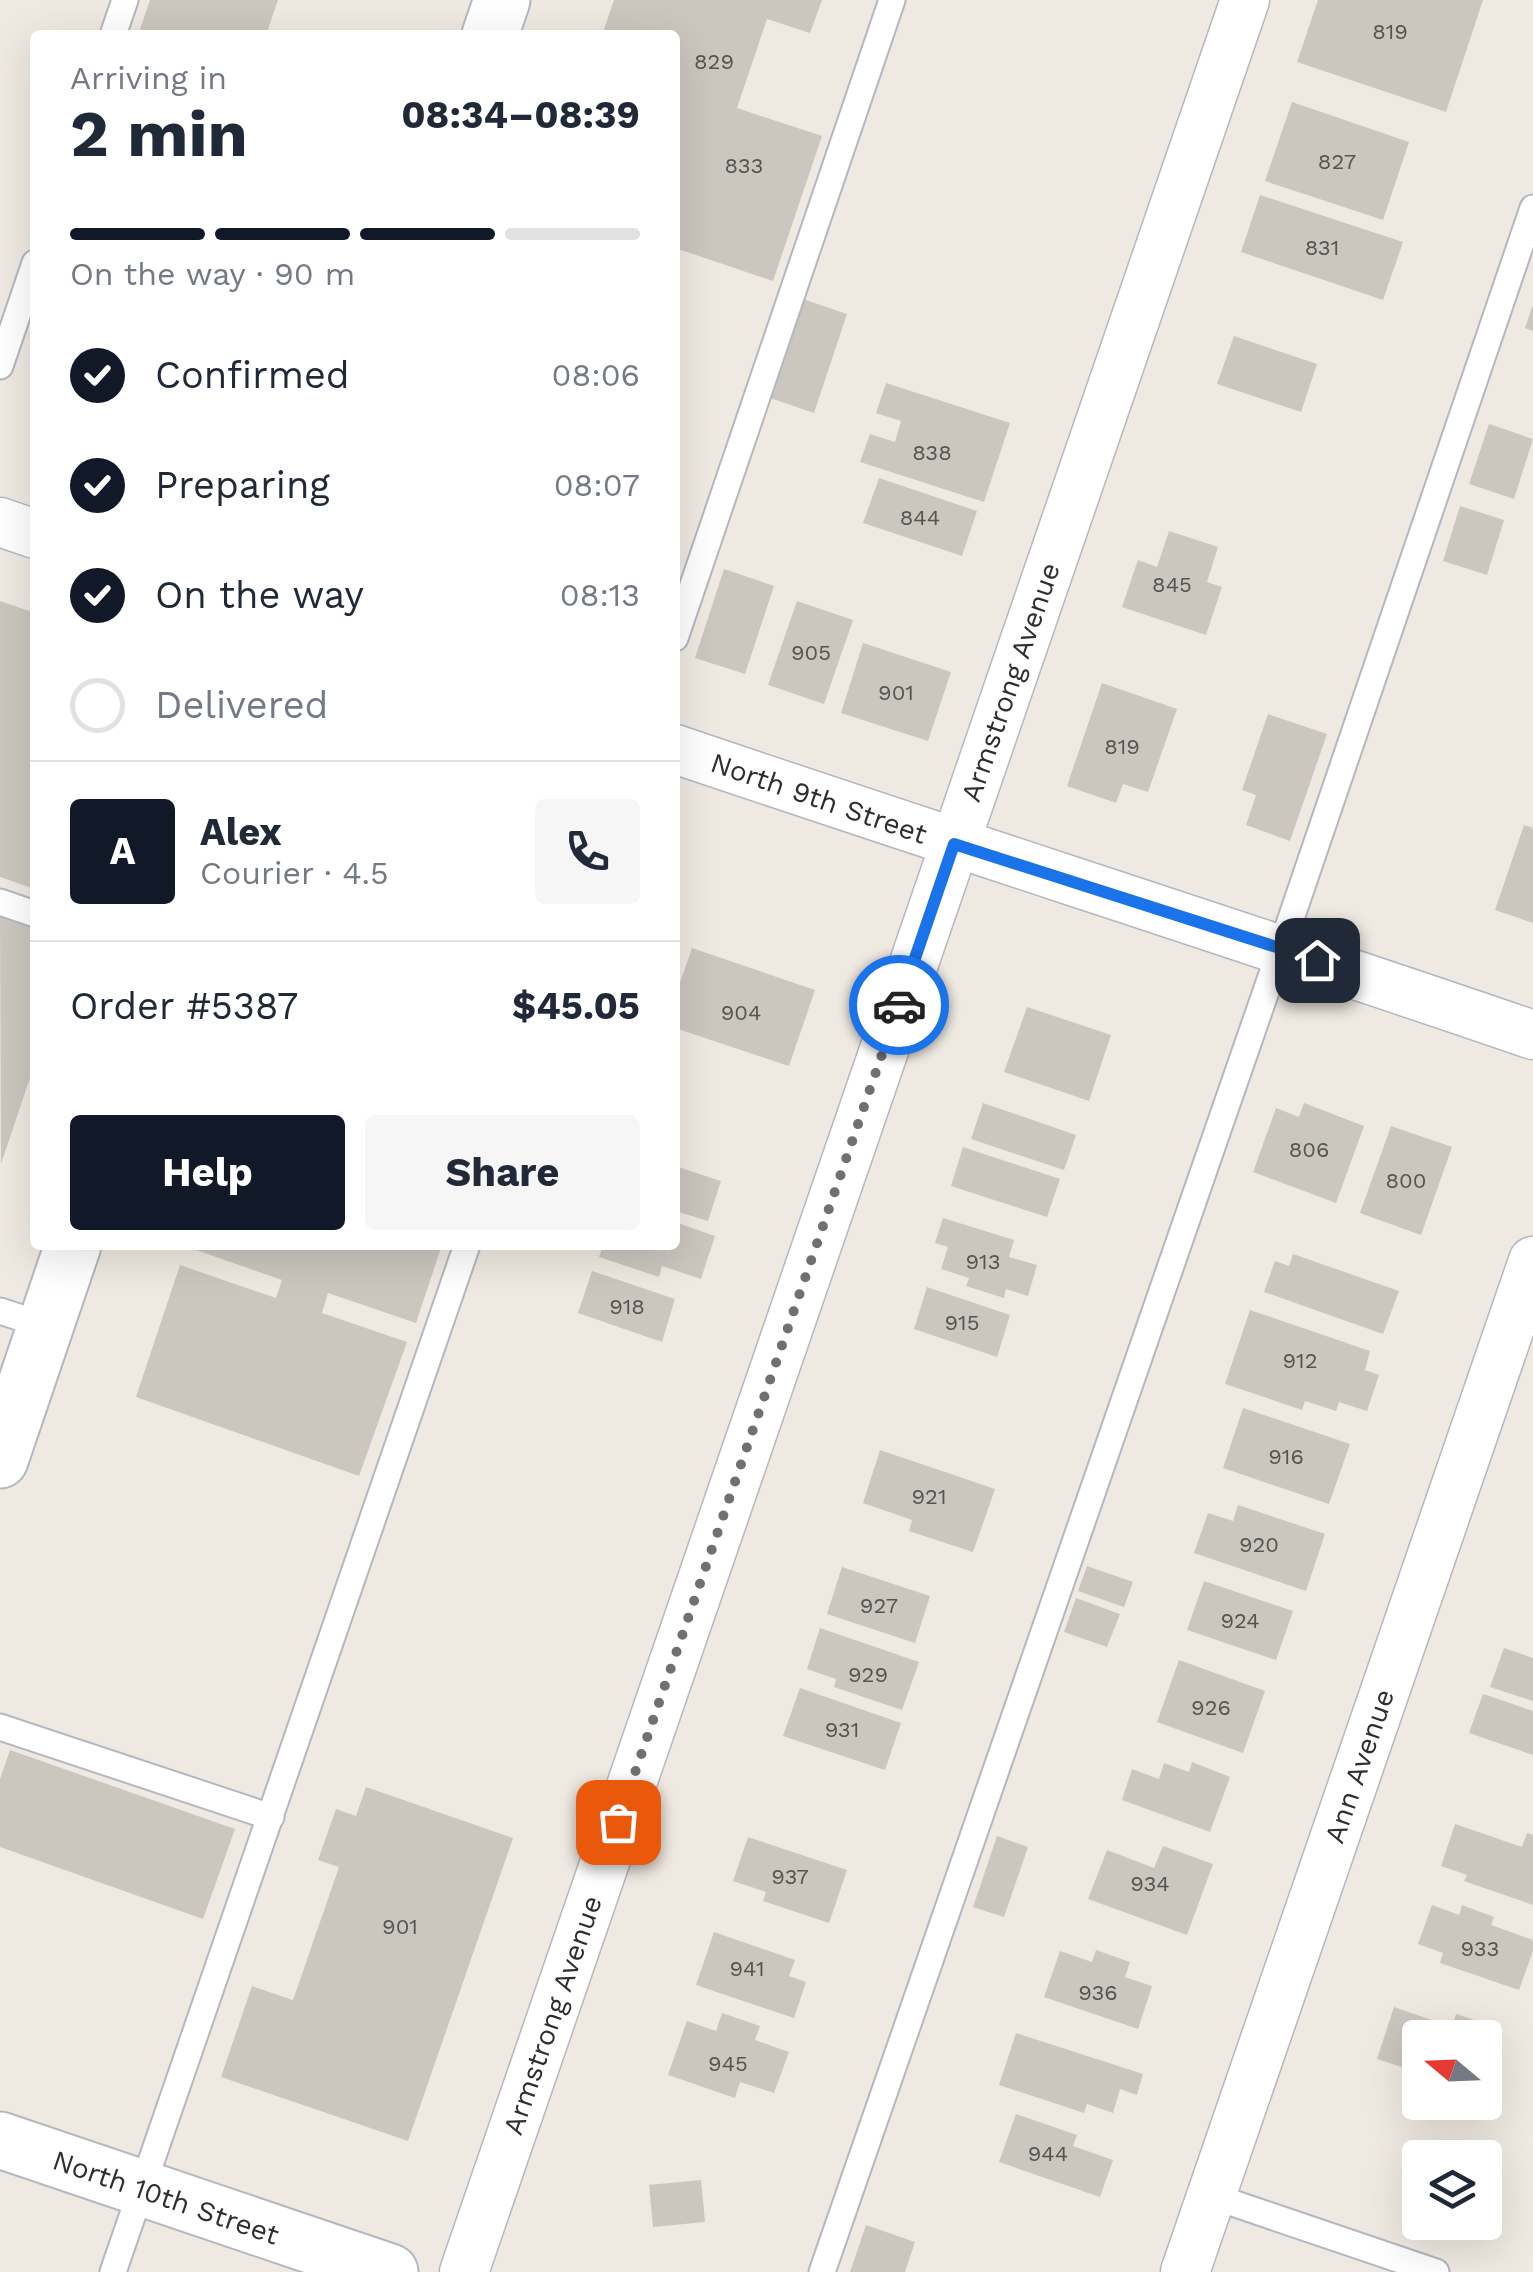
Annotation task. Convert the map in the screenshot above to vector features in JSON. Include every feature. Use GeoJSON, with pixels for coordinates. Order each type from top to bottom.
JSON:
{"type":"FeatureCollection","features":[{"type":"Feature","properties":{"kind":"street"},"geometry":{"type":"LineString","coordinates":[[492,30],[502,0]]}},
{"type":"Feature","properties":{"kind":"street","name":"Armstrong Avenue"},"geometry":{"type":"LineString","coordinates":[[464,2272],[1245,0]]}},
{"type":"Feature","properties":{"kind":"street"},"geometry":{"type":"LineString","coordinates":[[0,522],[30,532]]}},
{"type":"Feature","properties":{"kind":"street","name":"North 9th Street"},"geometry":{"type":"LineString","coordinates":[[680,752],[1281,948],[1533,1035]]}},
{"type":"Feature","properties":{"kind":"street"},"geometry":{"type":"LineString","coordinates":[[0,1460],[23,1318],[70,1250]]}},
{"type":"Feature","properties":{"kind":"street","name":"Ann Avenue"},"geometry":{"type":"LineString","coordinates":[[1186,2272],[1533,1260]]}},
{"type":"Feature","properties":{"kind":"street","name":"North 10th Street"},"geometry":{"type":"LineString","coordinates":[[0,2140],[390,2272]]}},
{"type":"Feature","properties":{"kind":"lane"},"geometry":{"type":"LineString","coordinates":[[115,30],[126,0]]}},
{"type":"Feature","properties":{"kind":"lane"},"geometry":{"type":"LineString","coordinates":[[680,623],[892,0]]}},
{"type":"Feature","properties":{"kind":"lane"},"geometry":{"type":"LineString","coordinates":[[822,2272],[1533,208]]}},
{"type":"Feature","properties":{"kind":"lane"},"geometry":{"type":"LineString","coordinates":[[0,366],[30,278]]}},
{"type":"Feature","properties":{"kind":"lane"},"geometry":{"type":"LineString","coordinates":[[0,902],[30,912]]}},
{"type":"Feature","properties":{"kind":"lane"},"geometry":{"type":"LineString","coordinates":[[113,2272],[465,1250]]}},
{"type":"Feature","properties":{"kind":"lane"},"geometry":{"type":"LineString","coordinates":[[0,1727],[271,1817]]}},
{"type":"Feature","properties":{"kind":"lane"},"geometry":{"type":"LineString","coordinates":[[1212,2196],[1436,2272]]}},
{"type":"Feature","properties":{"kind":"building"},"geometry":{"type":"Polygon","coordinates":[[[150,0],[278,0],[268,30],[140,30],[150,0]]]}},
{"type":"Feature","properties":{"kind":"building"},"geometry":{"type":"Polygon","coordinates":[[[614,0],[822,0],[810,33],[767,19],[737,108],[822,136],[773,281],[680,250],[680,30],[604,30],[614,0]]]}},
{"type":"Feature","properties":{"kind":"building"},"geometry":{"type":"Polygon","coordinates":[[[1318,0],[1483,0],[1446,112],[1297,62],[1318,0]]]}},
{"type":"Feature","properties":{"kind":"building"},"geometry":{"type":"Polygon","coordinates":[[[1292,102],[1409,142],[1383,220],[1265,181],[1292,102]]]}},
{"type":"Feature","properties":{"kind":"building"},"geometry":{"type":"Polygon","coordinates":[[[1260,195],[1403,242],[1383,300],[1241,252],[1260,195]]]}},
{"type":"Feature","properties":{"kind":"building"},"geometry":{"type":"Polygon","coordinates":[[[803,299],[847,314],[814,413],[770,398],[803,299]]]}},
{"type":"Feature","properties":{"kind":"building"},"geometry":{"type":"Polygon","coordinates":[[[1533,307],[1533,331],[1525,328],[1533,307]]]}},
{"type":"Feature","properties":{"kind":"building"},"geometry":{"type":"Polygon","coordinates":[[[1234,336],[1317,364],[1301,412],[1217,384],[1234,336]]]}},
{"type":"Feature","properties":{"kind":"building"},"geometry":{"type":"Polygon","coordinates":[[[886,383],[1010,423],[984,502],[860,462],[870,434],[895,442],[901,421],[876,413],[886,383]]]}},
{"type":"Feature","properties":{"kind":"building"},"geometry":{"type":"Polygon","coordinates":[[[1489,424],[1533,439],[1514,499],[1469,484],[1489,424]]]}},
{"type":"Feature","properties":{"kind":"building"},"geometry":{"type":"Polygon","coordinates":[[[879,478],[977,511],[962,556],[863,523],[879,478]]]}},
{"type":"Feature","properties":{"kind":"building"},"geometry":{"type":"Polygon","coordinates":[[[1460,506],[1504,520],[1487,575],[1443,561],[1460,506]]]}},
{"type":"Feature","properties":{"kind":"building"},"geometry":{"type":"Polygon","coordinates":[[[1169,531],[1218,547],[1207,582],[1222,587],[1206,635],[1122,607],[1138,560],[1157,567],[1169,531]]]}},
{"type":"Feature","properties":{"kind":"building"},"geometry":{"type":"Polygon","coordinates":[[[724,569],[774,586],[745,674],[695,658],[724,569]]]}},
{"type":"Feature","properties":{"kind":"building"},"geometry":{"type":"Polygon","coordinates":[[[0,601],[30,611],[30,887],[0,877],[0,601]]]}},
{"type":"Feature","properties":{"kind":"building"},"geometry":{"type":"Polygon","coordinates":[[[797,601],[853,620],[824,704],[768,685],[797,601]]]}},
{"type":"Feature","properties":{"kind":"building"},"geometry":{"type":"Polygon","coordinates":[[[863,643],[951,672],[928,741],[841,713],[863,643]]]}},
{"type":"Feature","properties":{"kind":"building"},"geometry":{"type":"Polygon","coordinates":[[[1102,683],[1177,709],[1148,792],[1123,784],[1116,803],[1067,786],[1102,683]]]}},
{"type":"Feature","properties":{"kind":"building"},"geometry":{"type":"Polygon","coordinates":[[[1268,714],[1327,734],[1290,841],[1246,825],[1256,795],[1242,790],[1268,714]]]}},
{"type":"Feature","properties":{"kind":"building"},"geometry":{"type":"Polygon","coordinates":[[[1524,825],[1533,828],[1533,923],[1495,910],[1524,825]]]}},
{"type":"Feature","properties":{"kind":"building"},"geometry":{"type":"Polygon","coordinates":[[[0,911],[30,920],[30,1078],[1,1164],[0,911]]]}},
{"type":"Feature","properties":{"kind":"building"},"geometry":{"type":"Polygon","coordinates":[[[692,948],[815,990],[789,1066],[680,1030],[680,983],[692,948]]]}},
{"type":"Feature","properties":{"kind":"building"},"geometry":{"type":"Polygon","coordinates":[[[1027,1007],[1111,1035],[1089,1101],[1004,1072],[1027,1007]]]}},
{"type":"Feature","properties":{"kind":"building"},"geometry":{"type":"Polygon","coordinates":[[[983,1103],[1076,1135],[1064,1170],[971,1139],[983,1103]]]}},
{"type":"Feature","properties":{"kind":"building"},"geometry":{"type":"Polygon","coordinates":[[[1304,1103],[1364,1126],[1336,1203],[1253,1172],[1276,1108],[1299,1117],[1304,1103]]]}},
{"type":"Feature","properties":{"kind":"building"},"geometry":{"type":"Polygon","coordinates":[[[1391,1126],[1452,1147],[1421,1235],[1360,1213],[1391,1126]]]}},
{"type":"Feature","properties":{"kind":"building"},"geometry":{"type":"Polygon","coordinates":[[[963,1147],[1060,1179],[1047,1217],[951,1186],[963,1147]]]}},
{"type":"Feature","properties":{"kind":"building"},"geometry":{"type":"Polygon","coordinates":[[[680,1168],[721,1181],[708,1221],[680,1213],[680,1168]]]}},
{"type":"Feature","properties":{"kind":"building"},"geometry":{"type":"Polygon","coordinates":[[[943,1218],[1014,1240],[1009,1257],[1037,1265],[1028,1296],[1006,1289],[1004,1298],[966,1286],[969,1278],[941,1269],[948,1247],[935,1243],[943,1218]]]}},
{"type":"Feature","properties":{"kind":"building"},"geometry":{"type":"Polygon","coordinates":[[[680,1224],[715,1236],[701,1279],[662,1266],[659,1277],[599,1257],[601,1250],[680,1250],[680,1224]]]}},
{"type":"Feature","properties":{"kind":"building"},"geometry":{"type":"Polygon","coordinates":[[[196,1250],[440,1250],[416,1323],[328,1293],[322,1313],[407,1342],[359,1476],[136,1397],[180,1265],[276,1298],[282,1280],[196,1250]]]}},
{"type":"Feature","properties":{"kind":"building"},"geometry":{"type":"Polygon","coordinates":[[[1293,1254],[1399,1291],[1383,1334],[1264,1292],[1275,1261],[1289,1266],[1293,1254]]]}},
{"type":"Feature","properties":{"kind":"building"},"geometry":{"type":"Polygon","coordinates":[[[592,1271],[675,1299],[662,1342],[578,1313],[592,1271]]]}},
{"type":"Feature","properties":{"kind":"building"},"geometry":{"type":"Polygon","coordinates":[[[927,1287],[1010,1315],[997,1357],[914,1329],[927,1287]]]}},
{"type":"Feature","properties":{"kind":"building"},"geometry":{"type":"Polygon","coordinates":[[[1250,1310],[1370,1351],[1365,1370],[1379,1375],[1367,1411],[1339,1402],[1336,1411],[1305,1401],[1302,1410],[1225,1384],[1250,1310]]]}},
{"type":"Feature","properties":{"kind":"building"},"geometry":{"type":"Polygon","coordinates":[[[1243,1408],[1350,1444],[1329,1504],[1223,1468],[1243,1408]]]}},
{"type":"Feature","properties":{"kind":"building"},"geometry":{"type":"Polygon","coordinates":[[[880,1450],[995,1489],[973,1552],[909,1531],[912,1520],[863,1503],[880,1450]]]}},
{"type":"Feature","properties":{"kind":"building"},"geometry":{"type":"Polygon","coordinates":[[[1238,1505],[1325,1534],[1306,1591],[1194,1553],[1208,1513],[1233,1521],[1238,1505]]]}},
{"type":"Feature","properties":{"kind":"building"},"geometry":{"type":"Polygon","coordinates":[[[1087,1566],[1133,1582],[1124,1607],[1078,1591],[1087,1566]]]}},
{"type":"Feature","properties":{"kind":"building"},"geometry":{"type":"Polygon","coordinates":[[[842,1567],[930,1596],[915,1643],[827,1614],[842,1567]]]}},
{"type":"Feature","properties":{"kind":"building"},"geometry":{"type":"Polygon","coordinates":[[[1204,1581],[1293,1611],[1276,1660],[1187,1630],[1204,1581]]]}},
{"type":"Feature","properties":{"kind":"building"},"geometry":{"type":"Polygon","coordinates":[[[1076,1598],[1120,1614],[1107,1647],[1064,1632],[1076,1598]]]}},
{"type":"Feature","properties":{"kind":"building"},"geometry":{"type":"Polygon","coordinates":[[[820,1628],[919,1662],[902,1710],[834,1687],[836,1679],[807,1669],[820,1628]]]}},
{"type":"Feature","properties":{"kind":"building"},"geometry":{"type":"Polygon","coordinates":[[[1504,1648],[1533,1658],[1533,1701],[1490,1687],[1504,1648]]]}},
{"type":"Feature","properties":{"kind":"building"},"geometry":{"type":"Polygon","coordinates":[[[1179,1660],[1265,1691],[1243,1753],[1157,1722],[1179,1660]]]}},
{"type":"Feature","properties":{"kind":"building"},"geometry":{"type":"Polygon","coordinates":[[[800,1688],[901,1723],[885,1770],[783,1736],[800,1688]]]}},
{"type":"Feature","properties":{"kind":"building"},"geometry":{"type":"Polygon","coordinates":[[[1483,1694],[1533,1711],[1533,1755],[1469,1733],[1483,1694]]]}},
{"type":"Feature","properties":{"kind":"building"},"geometry":{"type":"Polygon","coordinates":[[[10,1750],[235,1829],[203,1919],[0,1847],[0,1779],[10,1750]]]}},
{"type":"Feature","properties":{"kind":"building"},"geometry":{"type":"Polygon","coordinates":[[[1192,1762],[1230,1777],[1210,1832],[1122,1800],[1132,1769],[1159,1779],[1164,1763],[1189,1772],[1192,1762]]]}},
{"type":"Feature","properties":{"kind":"building"},"geometry":{"type":"Polygon","coordinates":[[[366,1787],[513,1838],[408,2141],[221,2077],[252,1986],[293,2000],[339,1867],[318,1860],[336,1809],[356,1816],[366,1787]]]}},
{"type":"Feature","properties":{"kind":"building"},"geometry":{"type":"Polygon","coordinates":[[[1455,1824],[1522,1847],[1527,1833],[1533,1835],[1533,1905],[1464,1881],[1467,1875],[1441,1866],[1455,1824]]]}},
{"type":"Feature","properties":{"kind":"building"},"geometry":{"type":"Polygon","coordinates":[[[997,1836],[1028,1847],[1004,1917],[973,1907],[997,1836]]]}},
{"type":"Feature","properties":{"kind":"building"},"geometry":{"type":"Polygon","coordinates":[[[748,1837],[847,1870],[829,1923],[763,1901],[766,1892],[733,1881],[748,1837]]]}},
{"type":"Feature","properties":{"kind":"building"},"geometry":{"type":"Polygon","coordinates":[[[1163,1846],[1213,1864],[1187,1935],[1088,1899],[1107,1850],[1154,1868],[1163,1846]]]}},
{"type":"Feature","properties":{"kind":"building"},"geometry":{"type":"Polygon","coordinates":[[[1432,1905],[1459,1915],[1462,1905],[1494,1917],[1491,1925],[1533,1940],[1519,1990],[1440,1963],[1443,1953],[1418,1944],[1432,1905]]]}},
{"type":"Feature","properties":{"kind":"building"},"geometry":{"type":"Polygon","coordinates":[[[714,1932],[795,1960],[789,1976],[806,1982],[794,2018],[696,1985],[714,1932]]]}},
{"type":"Feature","properties":{"kind":"building"},"geometry":{"type":"Polygon","coordinates":[[[1096,1950],[1130,1962],[1125,1977],[1152,1986],[1138,2029],[1044,1997],[1060,1951],[1092,1962],[1096,1950]]]}},
{"type":"Feature","properties":{"kind":"building"},"geometry":{"type":"Polygon","coordinates":[[[1394,2007],[1432,2020],[1402,2020],[1402,2067],[1377,2059],[1394,2007]]]}},
{"type":"Feature","properties":{"kind":"building"},"geometry":{"type":"Polygon","coordinates":[[[722,2013],[760,2026],[755,2040],[789,2052],[774,2093],[740,2082],[735,2098],[668,2075],[687,2021],[716,2031],[722,2013]]]}},
{"type":"Feature","properties":{"kind":"building"},"geometry":{"type":"Polygon","coordinates":[[[1016,2033],[1143,2074],[1137,2095],[1120,2089],[1113,2113],[1087,2104],[1084,2113],[999,2085],[1016,2033]]]}},
{"type":"Feature","properties":{"kind":"building"},"geometry":{"type":"Polygon","coordinates":[[[1016,2114],[1077,2135],[1073,2146],[1113,2160],[1100,2197],[999,2162],[1016,2114]]]}},
{"type":"Feature","properties":{"kind":"building"},"geometry":{"type":"Polygon","coordinates":[[[701,2180],[705,2222],[653,2227],[649,2185],[701,2180]]]}},
{"type":"Feature","properties":{"kind":"building"},"geometry":{"type":"Polygon","coordinates":[[[866,2225],[915,2242],[905,2272],[850,2272],[866,2225]]]}},
{"type":"Feature","properties":{"kind":"way so far"},"geometry":{"type":"LineString","coordinates":[[618,1822],[899,1005]]}},
{"type":"Feature","properties":{"kind":"route"},"geometry":{"type":"LineString","coordinates":[[899,1005],[954,844],[1317,960]]}}]}
